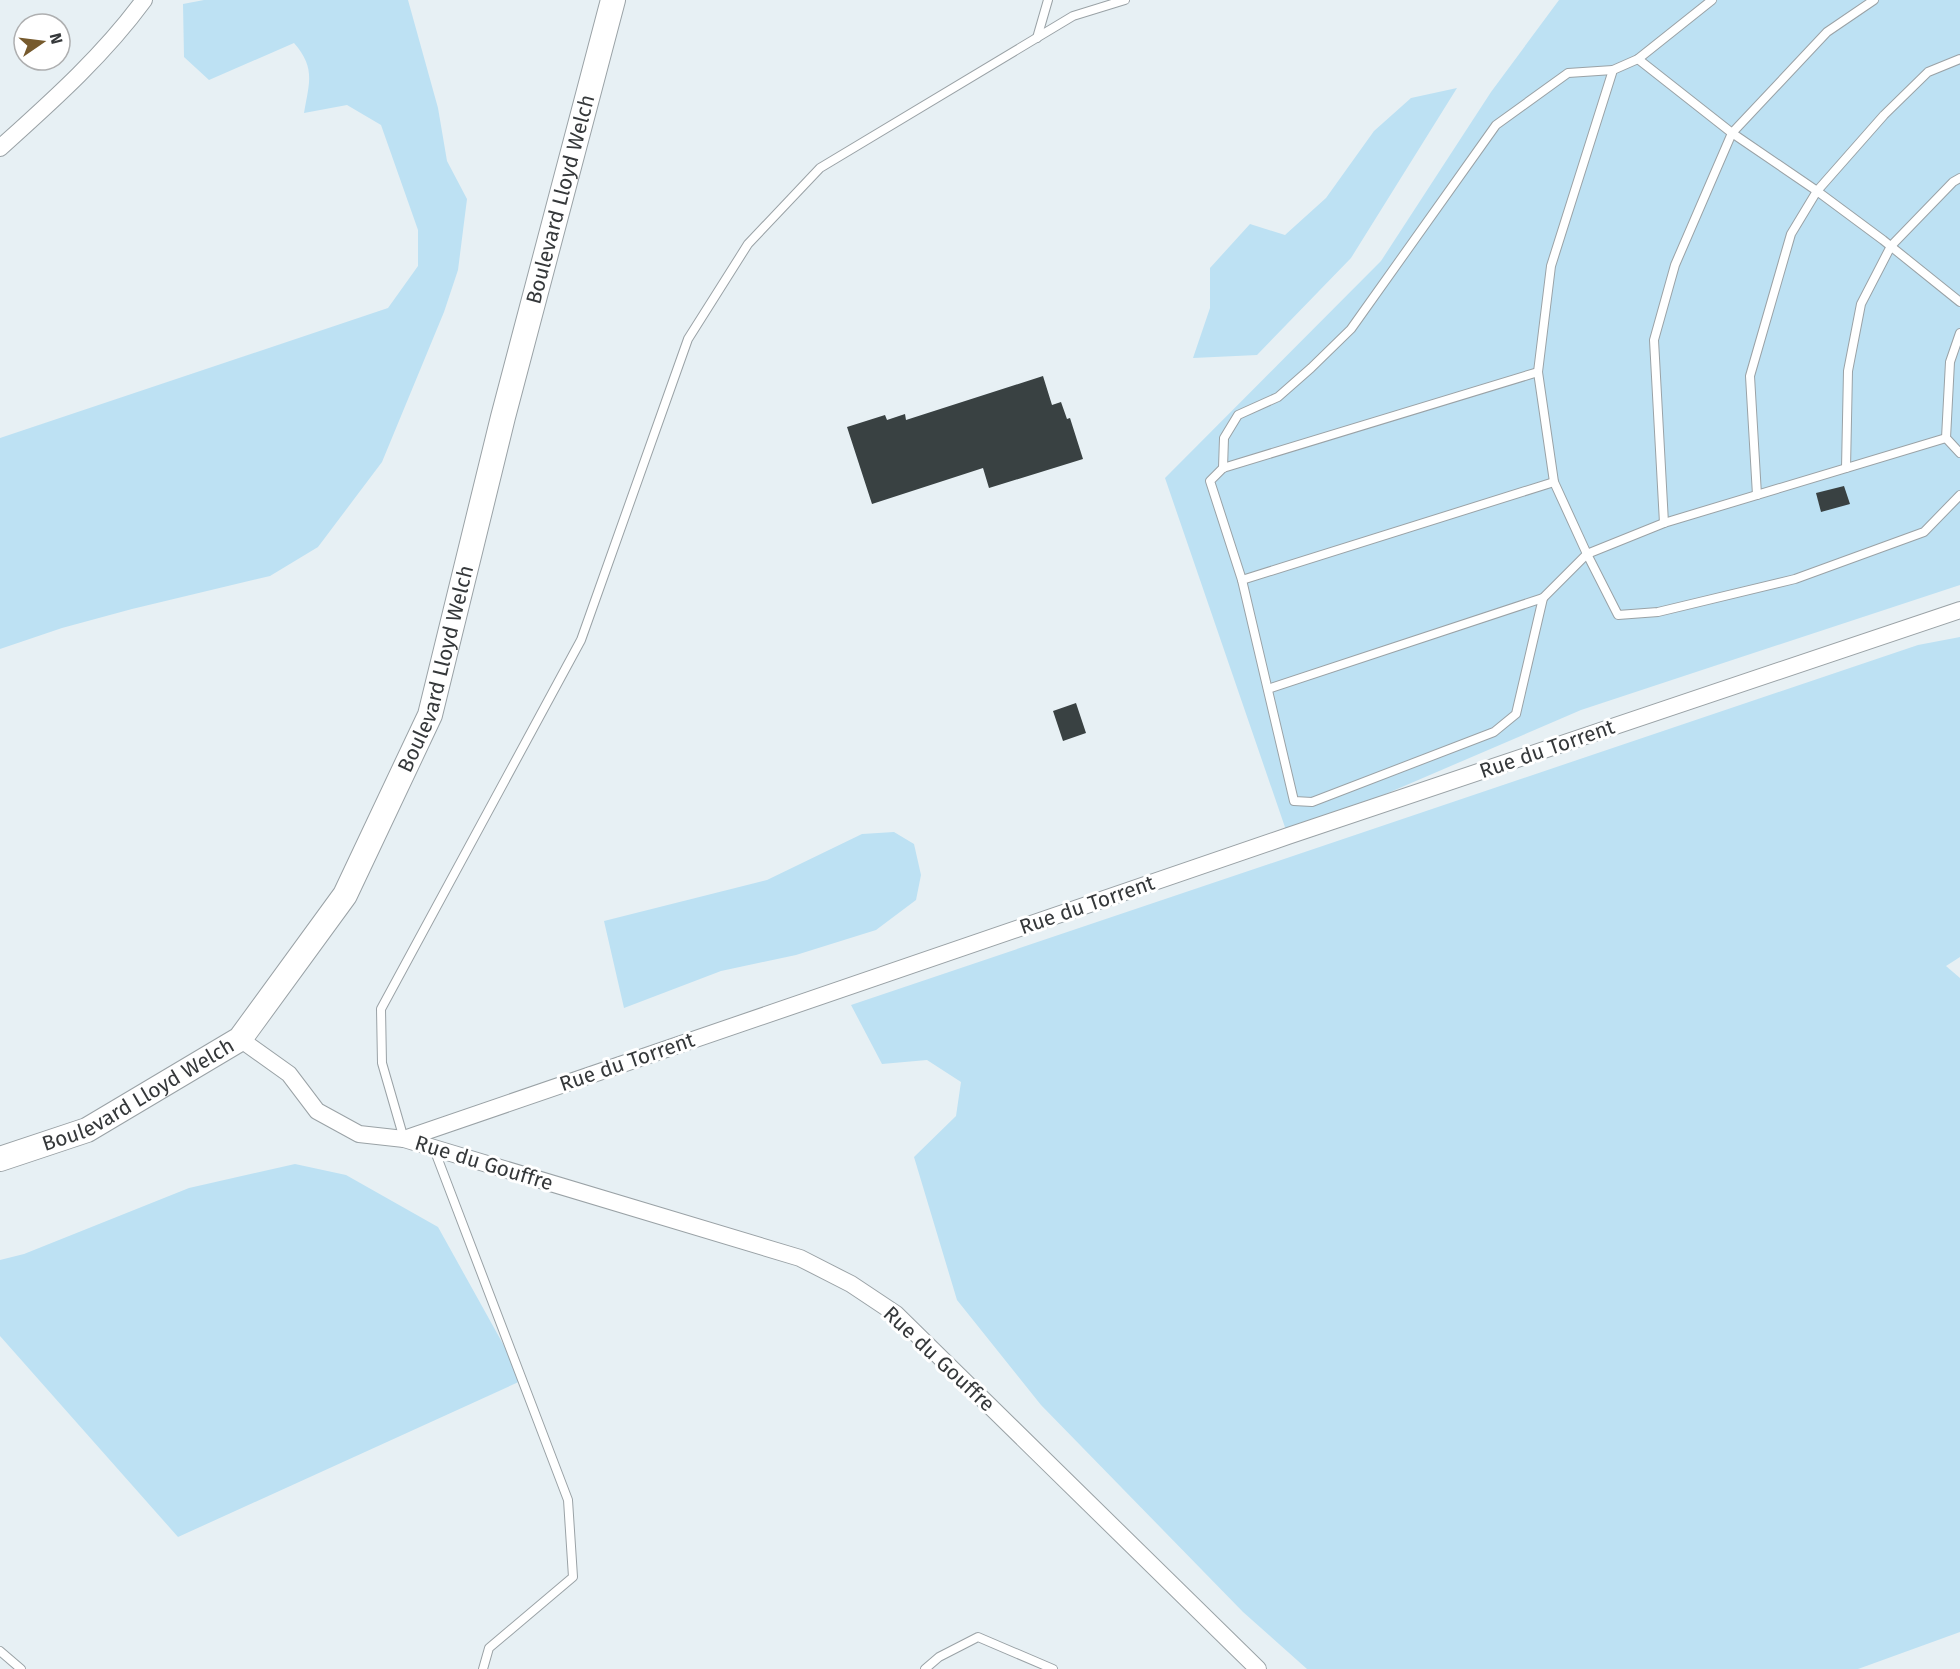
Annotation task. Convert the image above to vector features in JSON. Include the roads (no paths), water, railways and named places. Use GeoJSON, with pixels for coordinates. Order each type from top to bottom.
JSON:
{"type":"FeatureCollection","features":[{"type":"Feature","properties":{"kind":"main road","name":"Boulevard Lloyd Welch"},"geometry":{"type":"LineString","coordinates":[[0,1158],[87,1130],[240,1039],[345,895],[430,715],[503,417],[613,0]]}},
{"type":"Feature","properties":{"kind":"street"},"geometry":{"type":"LineString","coordinates":[[0,148],[60,94],[121,32],[144,0]]}},
{"type":"Feature","properties":{"kind":"street","name":"Rue du Torrent"},"geometry":{"type":"LineString","coordinates":[[240,1039],[289,1074],[317,1111],[359,1134],[404,1139],[1299,832],[1960,610]]}},
{"type":"Feature","properties":{"kind":"street","name":"Rue du Gouffre"},"geometry":{"type":"LineString","coordinates":[[404,1139],[800,1258],[851,1284],[896,1314],[1258,1669]]}},
{"type":"Feature","properties":{"kind":"lane"},"geometry":{"type":"LineString","coordinates":[[1037,38],[1048,0]]}},
{"type":"Feature","properties":{"kind":"lane"},"geometry":{"type":"LineString","coordinates":[[404,1139],[382,1063],[381,1009],[581,640],[688,339],[747,244],[820,168],[1073,16],[1125,0]]}},
{"type":"Feature","properties":{"kind":"lane"},"geometry":{"type":"LineString","coordinates":[[1223,468],[1224,438],[1238,415],[1278,397],[1351,329],[1496,125],[1568,73],[1613,70],[1638,59],[1712,0]]}},
{"type":"Feature","properties":{"kind":"lane"},"geometry":{"type":"LineString","coordinates":[[1664,524],[1654,340],[1675,265],[1732,133],[1827,32],[1874,0]]}},
{"type":"Feature","properties":{"kind":"lane"},"geometry":{"type":"LineString","coordinates":[[1638,59],[1732,133],[1817,191],[1891,246],[1960,302]]}},
{"type":"Feature","properties":{"kind":"lane"},"geometry":{"type":"LineString","coordinates":[[1757,495],[1750,376],[1791,234],[1817,191],[1884,115],[1928,72],[1960,59]]}},
{"type":"Feature","properties":{"kind":"lane"},"geometry":{"type":"LineString","coordinates":[[1613,70],[1551,266],[1538,372],[1554,482],[1618,615],[1658,612],[1795,579],[1924,532],[1960,495]]}},
{"type":"Feature","properties":{"kind":"lane"},"geometry":{"type":"LineString","coordinates":[[1846,468],[1848,371],[1861,304],[1891,246],[1953,182],[1960,178]]}},
{"type":"Feature","properties":{"kind":"lane"},"geometry":{"type":"LineString","coordinates":[[1960,333],[1950,362],[1946,438],[1960,453]]}},
{"type":"Feature","properties":{"kind":"lane"},"geometry":{"type":"LineString","coordinates":[[1538,372],[1223,468],[1210,481],[1242,580],[1294,801],[1312,802],[1494,732],[1516,714],[1543,598]]}},
{"type":"Feature","properties":{"kind":"lane"},"geometry":{"type":"LineString","coordinates":[[1268,689],[1543,598],[1587,554],[1664,524],[1946,438]]}},
{"type":"Feature","properties":{"kind":"lane"},"geometry":{"type":"LineString","coordinates":[[1242,580],[1554,482]]}},
{"type":"Feature","properties":{"kind":"lane"},"geometry":{"type":"LineString","coordinates":[[434,1148],[568,1500],[573,1577],[489,1648],[483,1669]]}},
{"type":"Feature","properties":{"kind":"lane"},"geometry":{"type":"LineString","coordinates":[[925,1669],[939,1657],[978,1637],[1053,1669]]}},
{"type":"Feature","properties":{"kind":"lane"},"geometry":{"type":"LineString","coordinates":[[0,1651],[21,1669]]}}]}
